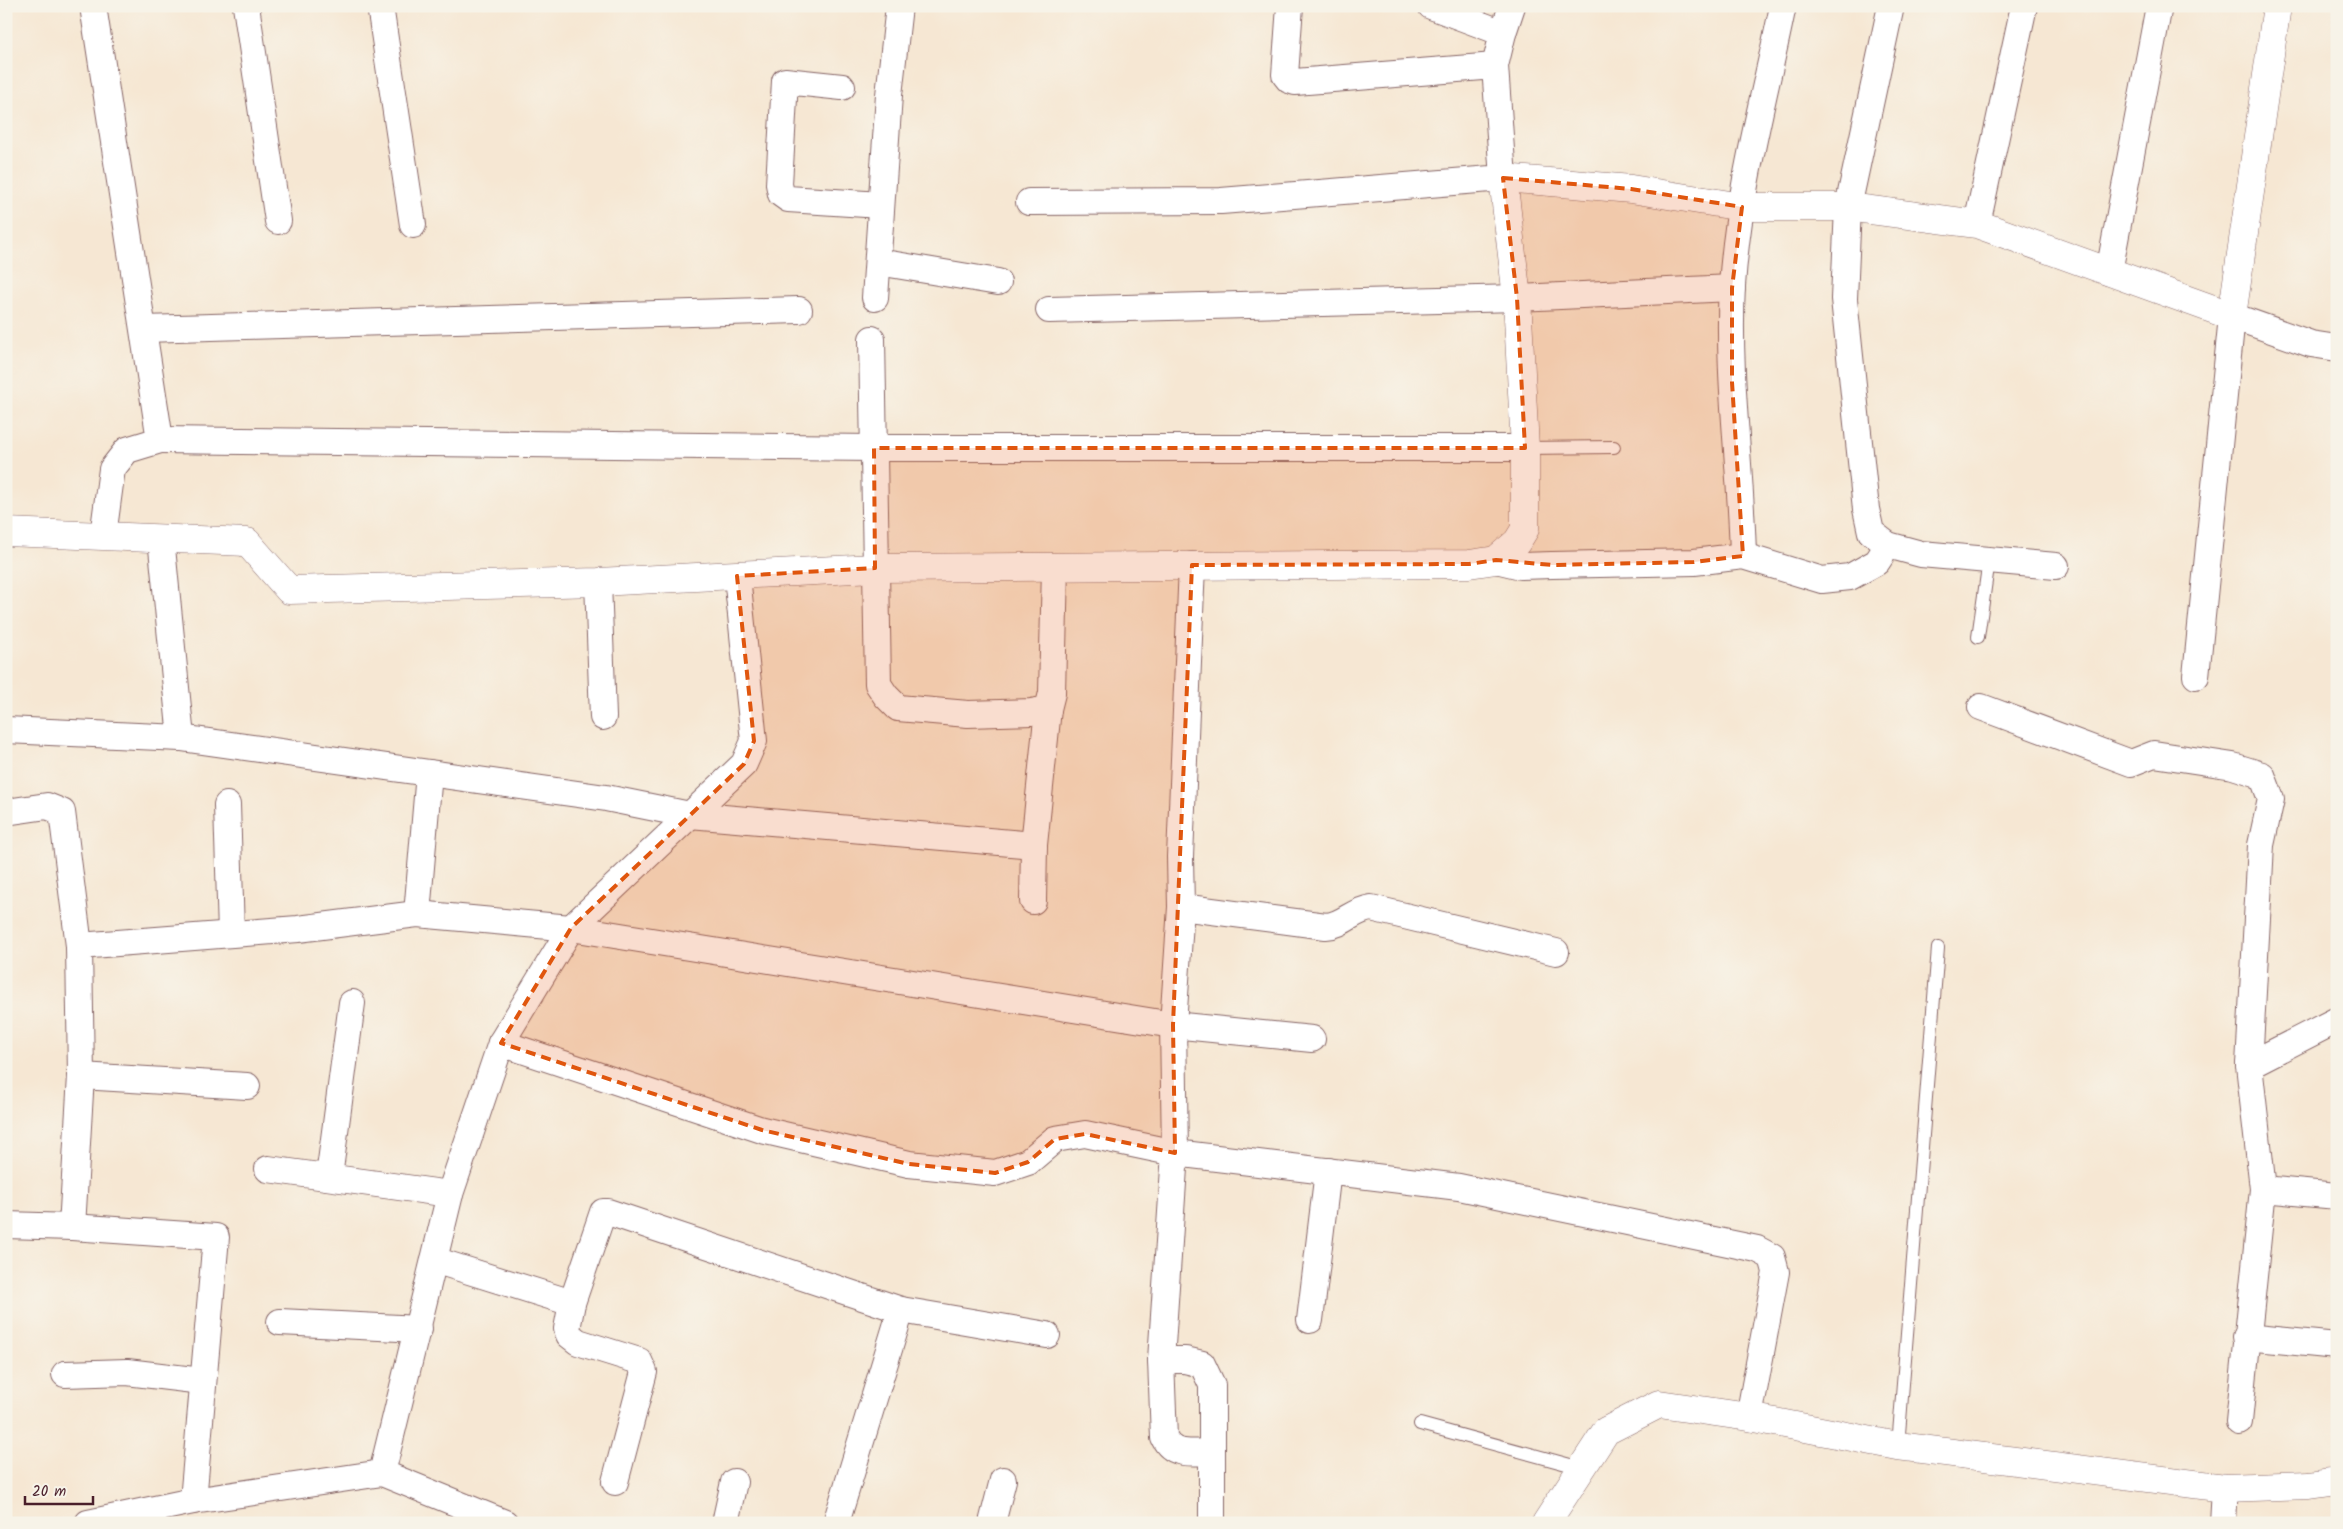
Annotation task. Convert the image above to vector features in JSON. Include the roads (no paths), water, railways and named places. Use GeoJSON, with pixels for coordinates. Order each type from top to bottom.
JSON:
{"type":"FeatureCollection","features":[{"type":"Feature","properties":{"kind":"street"},"geometry":{"type":"LineString","coordinates":[[94,6],[160,440]]}},
{"type":"Feature","properties":{"kind":"street"},"geometry":{"type":"LineString","coordinates":[[246,6],[278,222]]}},
{"type":"Feature","properties":{"kind":"street"},"geometry":{"type":"LineString","coordinates":[[380,6],[414,225]]}},
{"type":"Feature","properties":{"kind":"street"},"geometry":{"type":"LineString","coordinates":[[875,298],[889,95],[899,6]]}},
{"type":"Feature","properties":{"kind":"street"},"geometry":{"type":"LineString","coordinates":[[1290,6],[1285,75],[1289,80],[1295,82],[1495,66]]}},
{"type":"Feature","properties":{"kind":"street"},"geometry":{"type":"LineString","coordinates":[[1431,6],[1503,33]]}},
{"type":"Feature","properties":{"kind":"street"},"geometry":{"type":"LineString","coordinates":[[1496,560],[1517,542],[1525,529],[1525,448],[1517,298],[1503,178],[1495,66],[1512,6]]}},
{"type":"Feature","properties":{"kind":"street"},"geometry":{"type":"LineString","coordinates":[[1743,556],[1742,490],[1732,382],[1732,288],[1742,207],[1783,6]]}},
{"type":"Feature","properties":{"kind":"street"},"geometry":{"type":"LineString","coordinates":[[1891,6],[1848,207],[1844,299],[1866,509],[1871,532],[1888,545],[1922,554],[2056,566]]}},
{"type":"Feature","properties":{"kind":"street"},"geometry":{"type":"LineString","coordinates":[[1977,224],[2024,6]]}},
{"type":"Feature","properties":{"kind":"street"},"geometry":{"type":"LineString","coordinates":[[2110,272],[2159,6]]}},
{"type":"Feature","properties":{"kind":"street"},"geometry":{"type":"LineString","coordinates":[[2196,676],[2232,316],[2277,6]]}},
{"type":"Feature","properties":{"kind":"street"},"geometry":{"type":"LineString","coordinates":[[842,87],[785,81],[779,184],[781,194],[788,199],[881,205]]}},
{"type":"Feature","properties":{"kind":"street"},"geometry":{"type":"LineString","coordinates":[[1029,202],[1221,201],[1503,178],[1630,190],[1742,207],[1848,207],[1977,224],[2311,344],[2337,348]]}},
{"type":"Feature","properties":{"kind":"street"},"geometry":{"type":"LineString","coordinates":[[878,262],[998,282]]}},
{"type":"Feature","properties":{"kind":"street"},"geometry":{"type":"LineString","coordinates":[[1049,310],[1517,298],[1732,288]]}},
{"type":"Feature","properties":{"kind":"street"},"geometry":{"type":"LineString","coordinates":[[144,329],[799,310]]}},
{"type":"Feature","properties":{"kind":"street"},"geometry":{"type":"LineString","coordinates":[[872,339],[878,684],[886,696],[898,708],[968,714],[1031,712],[1048,708]]}},
{"type":"Feature","properties":{"kind":"street"},"geometry":{"type":"LineString","coordinates":[[103,536],[112,468],[127,450],[160,440],[874,448],[1525,448]]}},
{"type":"Feature","properties":{"kind":"street"},"geometry":{"type":"LineString","coordinates":[[6,532],[247,542],[289,590],[598,582],[875,568],[1469,564],[1496,560],[1521,566],[1694,562],[1743,556],[1822,580],[1850,578],[1877,562],[1888,545]]}},
{"type":"Feature","properties":{"kind":"street"},"geometry":{"type":"LineString","coordinates":[[161,538],[181,738]]}},
{"type":"Feature","properties":{"kind":"street"},"geometry":{"type":"LineString","coordinates":[[1192,565],[1180,857],[1181,907],[1173,1025],[1175,1153],[1161,1360],[1164,1438],[1168,1447],[1176,1452],[1211,1452]]}},
{"type":"Feature","properties":{"kind":"street"},"geometry":{"type":"LineString","coordinates":[[1033,901],[1034,845],[1048,708],[1052,693],[1056,567]]}},
{"type":"Feature","properties":{"kind":"street"},"geometry":{"type":"LineString","coordinates":[[382,1473],[419,1329],[450,1194],[501,1043],[571,928],[744,764],[754,741],[737,576]]}},
{"type":"Feature","properties":{"kind":"street"},"geometry":{"type":"LineString","coordinates":[[598,582],[603,717]]}},
{"type":"Feature","properties":{"kind":"street"},"geometry":{"type":"LineString","coordinates":[[1980,707],[2131,763],[2154,754],[2234,766],[2262,774],[2271,799],[2261,845],[2249,1065],[2263,1189],[2246,1337],[2239,1422]]}},
{"type":"Feature","properties":{"kind":"street"},"geometry":{"type":"LineString","coordinates":[[6,730],[181,738],[606,798],[690,815],[1034,845]]}},
{"type":"Feature","properties":{"kind":"street"},"geometry":{"type":"LineString","coordinates":[[417,914],[429,773]]}},
{"type":"Feature","properties":{"kind":"street"},"geometry":{"type":"LineString","coordinates":[[227,805],[230,933]]}},
{"type":"Feature","properties":{"kind":"street"},"geometry":{"type":"LineString","coordinates":[[6,812],[47,806],[62,812],[79,946],[81,1076],[72,1226]]}},
{"type":"Feature","properties":{"kind":"street"},"geometry":{"type":"LineString","coordinates":[[1181,907],[1326,926],[1337,925],[1357,910],[1370,908],[1556,952]]}},
{"type":"Feature","properties":{"kind":"street"},"geometry":{"type":"LineString","coordinates":[[79,946],[298,929],[417,914],[571,928],[1173,1025],[1312,1040]]}},
{"type":"Feature","properties":{"kind":"street"},"geometry":{"type":"LineString","coordinates":[[329,1177],[352,1003]]}},
{"type":"Feature","properties":{"kind":"street"},"geometry":{"type":"LineString","coordinates":[[2249,1065],[2337,1020]]}},
{"type":"Feature","properties":{"kind":"street"},"geometry":{"type":"LineString","coordinates":[[501,1043],[762,1130],[908,1164],[995,1173],[1028,1162],[1055,1139],[1085,1134],[1175,1153],[1458,1187],[1757,1249],[1772,1257],[1776,1272],[1748,1417]]}},
{"type":"Feature","properties":{"kind":"street"},"geometry":{"type":"LineString","coordinates":[[81,1076],[247,1086]]}},
{"type":"Feature","properties":{"kind":"street"},"geometry":{"type":"LineString","coordinates":[[268,1169],[450,1194]]}},
{"type":"Feature","properties":{"kind":"street"},"geometry":{"type":"LineString","coordinates":[[1310,1320],[1328,1171]]}},
{"type":"Feature","properties":{"kind":"street"},"geometry":{"type":"LineString","coordinates":[[2263,1189],[2337,1196]]}},
{"type":"Feature","properties":{"kind":"street"},"geometry":{"type":"LineString","coordinates":[[615,1482],[644,1372],[643,1365],[639,1361],[578,1342],[569,1335],[567,1329],[572,1303],[600,1216],[603,1212],[608,1212],[901,1310],[1047,1335]]}},
{"type":"Feature","properties":{"kind":"street"},"geometry":{"type":"LineString","coordinates":[[6,1224],[72,1226],[216,1237],[193,1501]]}},
{"type":"Feature","properties":{"kind":"street"},"geometry":{"type":"LineString","coordinates":[[434,1260],[572,1303]]}},
{"type":"Feature","properties":{"kind":"street"},"geometry":{"type":"LineString","coordinates":[[836,1523],[901,1310]]}},
{"type":"Feature","properties":{"kind":"street"},"geometry":{"type":"LineString","coordinates":[[280,1322],[419,1329]]}},
{"type":"Feature","properties":{"kind":"street"},"geometry":{"type":"LineString","coordinates":[[2246,1337],[2337,1346]]}},
{"type":"Feature","properties":{"kind":"street"},"geometry":{"type":"LineString","coordinates":[[1161,1360],[1185,1360],[1202,1364],[1207,1371],[1212,1385],[1212,1523]]}},
{"type":"Feature","properties":{"kind":"street"},"geometry":{"type":"LineString","coordinates":[[65,1374],[127,1372],[202,1381]]}},
{"type":"Feature","properties":{"kind":"street"},"geometry":{"type":"LineString","coordinates":[[1546,1523],[1606,1431],[1659,1404],[1748,1417],[1898,1446],[2225,1488],[2309,1485],[2337,1481]]}},
{"type":"Feature","properties":{"kind":"street"},"geometry":{"type":"LineString","coordinates":[[88,1523],[193,1501],[382,1473],[505,1523]]}},
{"type":"Feature","properties":{"kind":"street"},"geometry":{"type":"LineString","coordinates":[[992,1523],[1003,1480]]}},
{"type":"Feature","properties":{"kind":"street"},"geometry":{"type":"LineString","coordinates":[[725,1523],[734,1482]]}},
{"type":"Feature","properties":{"kind":"street"},"geometry":{"type":"LineString","coordinates":[[2223,1523],[2225,1488]]}},
{"type":"Feature","properties":{"kind":"lane"},"geometry":{"type":"LineString","coordinates":[[1525,448],[1614,447]]}},
{"type":"Feature","properties":{"kind":"lane"},"geometry":{"type":"LineString","coordinates":[[1978,637],[1989,560]]}},
{"type":"Feature","properties":{"kind":"lane"},"geometry":{"type":"LineString","coordinates":[[1898,1446],[1938,948]]}},
{"type":"Feature","properties":{"kind":"lane"},"geometry":{"type":"LineString","coordinates":[[1420,1424],[1582,1468]]}}]}
